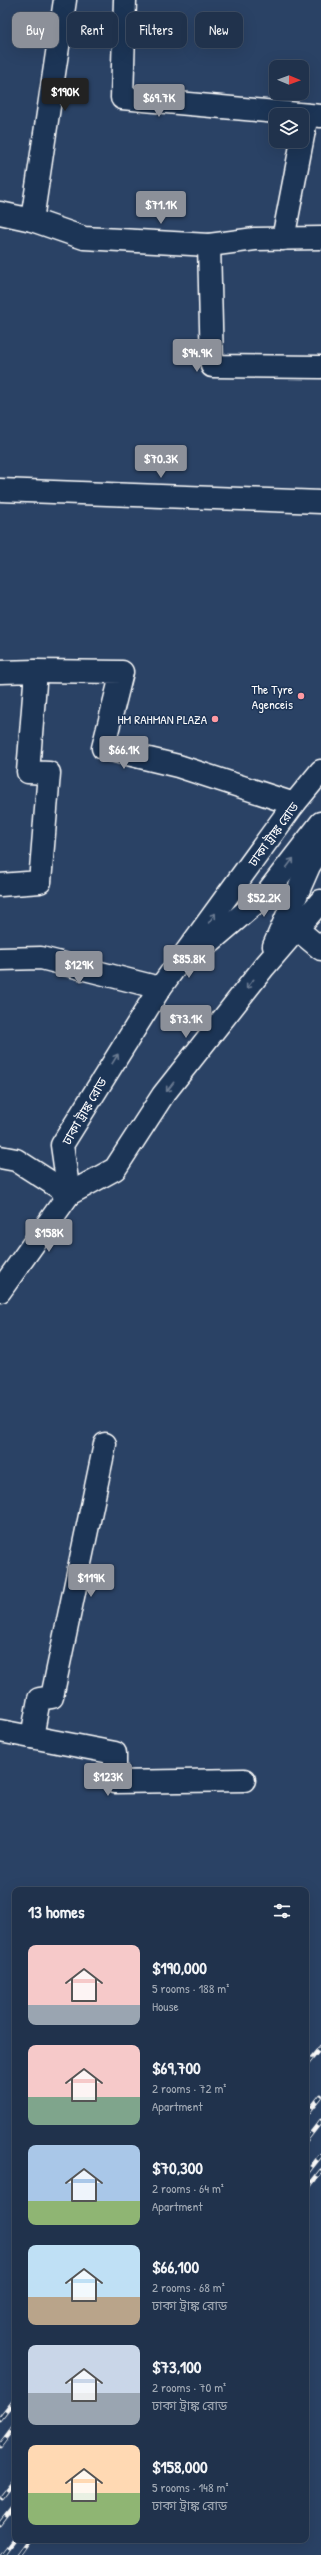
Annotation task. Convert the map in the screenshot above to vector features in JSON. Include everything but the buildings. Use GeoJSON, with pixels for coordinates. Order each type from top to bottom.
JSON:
{"type":"FeatureCollection","features":[{"type":"Feature","properties":{"kind":"street"},"geometry":{"type":"LineString","coordinates":[[32,220],[65,0]]}},
{"type":"Feature","properties":{"kind":"street"},"geometry":{"type":"LineString","coordinates":[[125,0],[122,98],[314,116],[283,239]]}},
{"type":"Feature","properties":{"kind":"street"},"geometry":{"type":"LineString","coordinates":[[0,214],[32,220],[84,238],[209,245],[254,239],[321,238]]}},
{"type":"Feature","properties":{"kind":"street"},"geometry":{"type":"LineString","coordinates":[[209,245],[212,366],[321,367]]}},
{"type":"Feature","properties":{"kind":"street"},"geometry":{"type":"LineString","coordinates":[[0,490],[321,502]]}},
{"type":"Feature","properties":{"kind":"street"},"geometry":{"type":"LineString","coordinates":[[0,885],[40,882],[49,773],[28,772],[36,671]]}},
{"type":"Feature","properties":{"kind":"street"},"geometry":{"type":"LineString","coordinates":[[0,672],[122,672],[103,748],[178,766],[294,804]]}},
{"type":"Feature","properties":{"kind":"street","name":"ঢাকা ট্রাঙ্ক রোড"},"geometry":{"type":"LineString","coordinates":[[69,1194],[62,1145],[165,982],[294,804],[321,771]]}},
{"type":"Feature","properties":{"kind":"street","name":"ঢাকা ট্রাঙ্ক রোড"},"geometry":{"type":"LineString","coordinates":[[165,982],[266,894],[321,823]]}},
{"type":"Feature","properties":{"kind":"street"},"geometry":{"type":"LineString","coordinates":[[264,967],[309,866],[321,848]]}},
{"type":"Feature","properties":{"kind":"street"},"geometry":{"type":"LineString","coordinates":[[0,1291],[69,1194],[115,1169],[163,1095],[264,967],[321,901]]}},
{"type":"Feature","properties":{"kind":"street"},"geometry":{"type":"LineString","coordinates":[[297,929],[321,949]]}},
{"type":"Feature","properties":{"kind":"street"},"geometry":{"type":"LineString","coordinates":[[0,959],[41,958],[165,982]]}},
{"type":"Feature","properties":{"kind":"street"},"geometry":{"type":"LineString","coordinates":[[0,1157],[16,1160],[69,1194]]}},
{"type":"Feature","properties":{"kind":"street"},"geometry":{"type":"LineString","coordinates":[[32,1737],[39,1699],[52,1697],[106,1444]]}},
{"type":"Feature","properties":{"kind":"street"},"geometry":{"type":"LineString","coordinates":[[0,1731],[115,1753],[115,1782],[244,1780]]}},
{"type":"Feature","properties":{"kind":"railway"},"geometry":{"type":"LineString","coordinates":[[309,2061],[321,2047]]}},
{"type":"Feature","properties":{"kind":"railway"},"geometry":{"type":"LineString","coordinates":[[309,2111],[321,2096]]}},
{"type":"Feature","properties":{"kind":"railway"},"geometry":{"type":"LineString","coordinates":[[309,2136],[321,2121]]}},
{"type":"Feature","properties":{"kind":"railway"},"geometry":{"type":"LineString","coordinates":[[309,2170],[321,2155]]}},
{"type":"Feature","properties":{"kind":"railway"},"geometry":{"type":"LineString","coordinates":[[309,2186],[321,2171]]}},
{"type":"Feature","properties":{"kind":"railway"},"geometry":{"type":"LineString","coordinates":[[0,2419],[12,2404]]}},
{"type":"Feature","properties":{"kind":"railway"},"geometry":{"type":"LineString","coordinates":[[0,2445],[12,2429]]}},
{"type":"Feature","properties":{"kind":"railway"},"geometry":{"type":"LineString","coordinates":[[0,2498],[12,2483]]}},
{"type":"Feature","properties":{"kind":"railway"},"geometry":{"type":"LineString","coordinates":[[0,2524],[12,2509]]}},
{"type":"Feature","properties":{"kind":"railway"},"geometry":{"type":"LineString","coordinates":[[2,2555],[12,2542]]}},
{"type":"Feature","properties":{"kind":"railway"},"geometry":{"type":"LineString","coordinates":[[19,2555],[28,2543]]}},
{"type":"Feature","properties":{"kind":"place","name":"The Tyre Agenceis"},"geometry":{"type":"Point","coordinates":[301,696]}},
{"type":"Feature","properties":{"kind":"place","name":"HM RAHMAN PLAZA"},"geometry":{"type":"Point","coordinates":[215,719]}}]}
